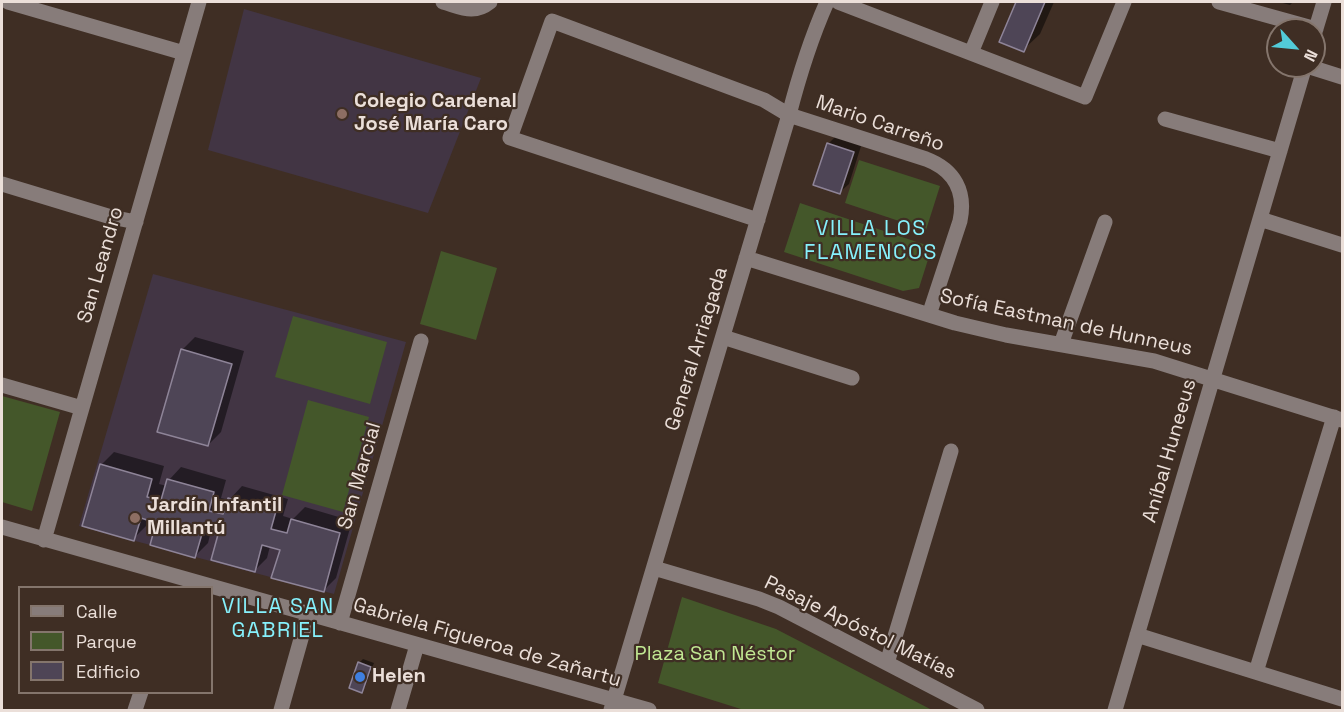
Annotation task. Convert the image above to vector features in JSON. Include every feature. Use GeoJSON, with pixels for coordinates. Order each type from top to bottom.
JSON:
{"type":"FeatureCollection","features":[{"type":"Feature","properties":{"kind":"street"},"geometry":{"type":"LineString","coordinates":[[8,2],[184,53]]}},
{"type":"Feature","properties":{"kind":"street","name":"San Leandro"},"geometry":{"type":"LineString","coordinates":[[44,540],[199,2]]}},
{"type":"Feature","properties":{"kind":"street"},"geometry":{"type":"LineString","coordinates":[[443,2],[466,9],[477,9],[490,2]]}},
{"type":"Feature","properties":{"kind":"street","name":"General Arriagada"},"geometry":{"type":"LineString","coordinates":[[612,705],[806,54],[827,2]]}},
{"type":"Feature","properties":{"kind":"street"},"geometry":{"type":"LineString","coordinates":[[838,2],[1085,97],[1124,2]]}},
{"type":"Feature","properties":{"kind":"street"},"geometry":{"type":"LineString","coordinates":[[971,53],[992,2]]}},
{"type":"Feature","properties":{"kind":"street"},"geometry":{"type":"LineString","coordinates":[[1219,2],[1270,18]]}},
{"type":"Feature","properties":{"kind":"street"},"geometry":{"type":"LineString","coordinates":[[1319,18],[1324,2]]}},
{"type":"Feature","properties":{"kind":"street","name":"Mario Carreño"},"geometry":{"type":"LineString","coordinates":[[758,220],[510,138],[552,21],[764,100],[789,115],[935,163],[951,175],[962,202],[962,212],[929,315]]}},
{"type":"Feature","properties":{"kind":"street"},"geometry":{"type":"LineString","coordinates":[[1326,72],[1342,77]]}},
{"type":"Feature","properties":{"kind":"street","name":"Aníbal Huneeus"},"geometry":{"type":"LineString","coordinates":[[1115,711],[1302,78]]}},
{"type":"Feature","properties":{"kind":"street"},"geometry":{"type":"LineString","coordinates":[[1165,119],[1280,151]]}},
{"type":"Feature","properties":{"kind":"street"},"geometry":{"type":"LineString","coordinates":[[2,184],[111,217],[136,222]]}},
{"type":"Feature","properties":{"kind":"street"},"geometry":{"type":"LineString","coordinates":[[1260,219],[1342,245]]}},
{"type":"Feature","properties":{"kind":"street"},"geometry":{"type":"LineString","coordinates":[[1061,344],[1105,222]]}},
{"type":"Feature","properties":{"kind":"street","name":"Sofía Eastman de Hunneus"},"geometry":{"type":"LineString","coordinates":[[746,258],[976,328],[1154,361],[1338,418]]}},
{"type":"Feature","properties":{"kind":"street"},"geometry":{"type":"LineString","coordinates":[[723,338],[852,378]]}},
{"type":"Feature","properties":{"kind":"street","name":"San Marcial"},"geometry":{"type":"LineString","coordinates":[[340,623],[421,341]]}},
{"type":"Feature","properties":{"kind":"street"},"geometry":{"type":"LineString","coordinates":[[2,385],[82,408]]}},
{"type":"Feature","properties":{"kind":"street"},"geometry":{"type":"LineString","coordinates":[[1256,672],[1338,418]]}},
{"type":"Feature","properties":{"kind":"street"},"geometry":{"type":"LineString","coordinates":[[887,663],[951,452]]}},
{"type":"Feature","properties":{"kind":"street","name":"Gabriela Figueroa de Zañartu"},"geometry":{"type":"LineString","coordinates":[[2,528],[192,586]]}},
{"type":"Feature","properties":{"kind":"street","name":"Pasaje Apóstol Matías"},"geometry":{"type":"LineString","coordinates":[[654,568],[779,607],[977,711]]}},
{"type":"Feature","properties":{"kind":"street","name":"Gabriela Figueroa de Zañartu"},"geometry":{"type":"LineString","coordinates":[[213,591],[308,614],[417,645],[612,705],[649,711]]}},
{"type":"Feature","properties":{"kind":"street"},"geometry":{"type":"LineString","coordinates":[[281,711],[308,614]]}},
{"type":"Feature","properties":{"kind":"street"},"geometry":{"type":"LineString","coordinates":[[1137,634],[1342,699]]}},
{"type":"Feature","properties":{"kind":"street"},"geometry":{"type":"LineString","coordinates":[[398,711],[417,645]]}},
{"type":"Feature","properties":{"kind":"street"},"geometry":{"type":"LineString","coordinates":[[135,711],[141,694]]}},
{"type":"Feature","properties":{"kind":"shaded area","name":"Colegio Cardenal José María Caro"},"geometry":{"type":"Polygon","coordinates":[[[244,9],[481,78],[428,213],[208,150],[244,9]]]}},
{"type":"Feature","properties":{"kind":"shaded area"},"geometry":{"type":"Polygon","coordinates":[[[153,274],[406,342],[334,594],[79,526],[153,274]]]}},
{"type":"Feature","properties":{"kind":"green space"},"geometry":{"type":"Polygon","coordinates":[[[859,160],[940,186],[926,230],[845,203],[859,160]]]}},
{"type":"Feature","properties":{"kind":"green space"},"geometry":{"type":"Polygon","coordinates":[[[800,203],[932,247],[919,288],[903,291],[784,252],[800,203]]]}},
{"type":"Feature","properties":{"kind":"green space"},"geometry":{"type":"Polygon","coordinates":[[[441,251],[497,268],[476,340],[420,324],[441,251]]]}},
{"type":"Feature","properties":{"kind":"green space"},"geometry":{"type":"Polygon","coordinates":[[[293,316],[387,342],[370,404],[275,377],[293,316]]]}},
{"type":"Feature","properties":{"kind":"green space"},"geometry":{"type":"Polygon","coordinates":[[[2,396],[60,412],[32,511],[2,502],[2,396]]]}},
{"type":"Feature","properties":{"kind":"green space"},"geometry":{"type":"Polygon","coordinates":[[[308,400],[369,417],[343,512],[282,495],[308,400]]]}},
{"type":"Feature","properties":{"kind":"green space","name":"Plaza San Néstor"},"geometry":{"type":"Polygon","coordinates":[[[682,597],[776,629],[932,710],[744,710],[658,683],[682,597]]]}},
{"type":"Feature","properties":{"kind":"building"},"geometry":{"type":"Polygon","coordinates":[[[1016,2],[1045,2],[1024,52],[999,42],[1016,2]]]}},
{"type":"Feature","properties":{"kind":"building"},"geometry":{"type":"Polygon","coordinates":[[[827,143],[854,152],[840,194],[813,185],[827,143]]]}},
{"type":"Feature","properties":{"kind":"building"},"geometry":{"type":"Polygon","coordinates":[[[181,349],[232,364],[208,446],[157,432],[181,349]]]}},
{"type":"Feature","properties":{"kind":"building"},"geometry":{"type":"Polygon","coordinates":[[[100,464],[152,479],[147,497],[161,500],[167,479],[214,492],[209,511],[223,514],[228,498],[276,511],[271,529],[287,533],[291,519],[340,533],[324,592],[271,578],[280,550],[262,545],[255,572],[211,560],[219,531],[204,527],[195,558],[150,545],[156,523],[141,518],[134,541],[82,526],[100,464]]]}},
{"type":"Feature","properties":{"kind":"building","name":"Helen"},"geometry":{"type":"Polygon","coordinates":[[[358,662],[371,667],[362,693],[349,688],[358,662]]]}},
{"type":"Feature","properties":{"kind":"place","name":"Colegio Cardenal José María Caro"},"geometry":{"type":"Point","coordinates":[342,114]}},
{"type":"Feature","properties":{"kind":"place","name":"Jardín Infantil Millantú"},"geometry":{"type":"Point","coordinates":[135,518]}},
{"type":"Feature","properties":{"kind":"place","name":"Helen"},"geometry":{"type":"Point","coordinates":[360,677]}},
{"type":"Feature","properties":{"kind":"district","name":"VILLA LOS FLAMENCOS"},"geometry":{"type":"Point","coordinates":[871,241]}},
{"type":"Feature","properties":{"kind":"district","name":"VILLA SAN GABRIEL"},"geometry":{"type":"Point","coordinates":[278,619]}}]}
